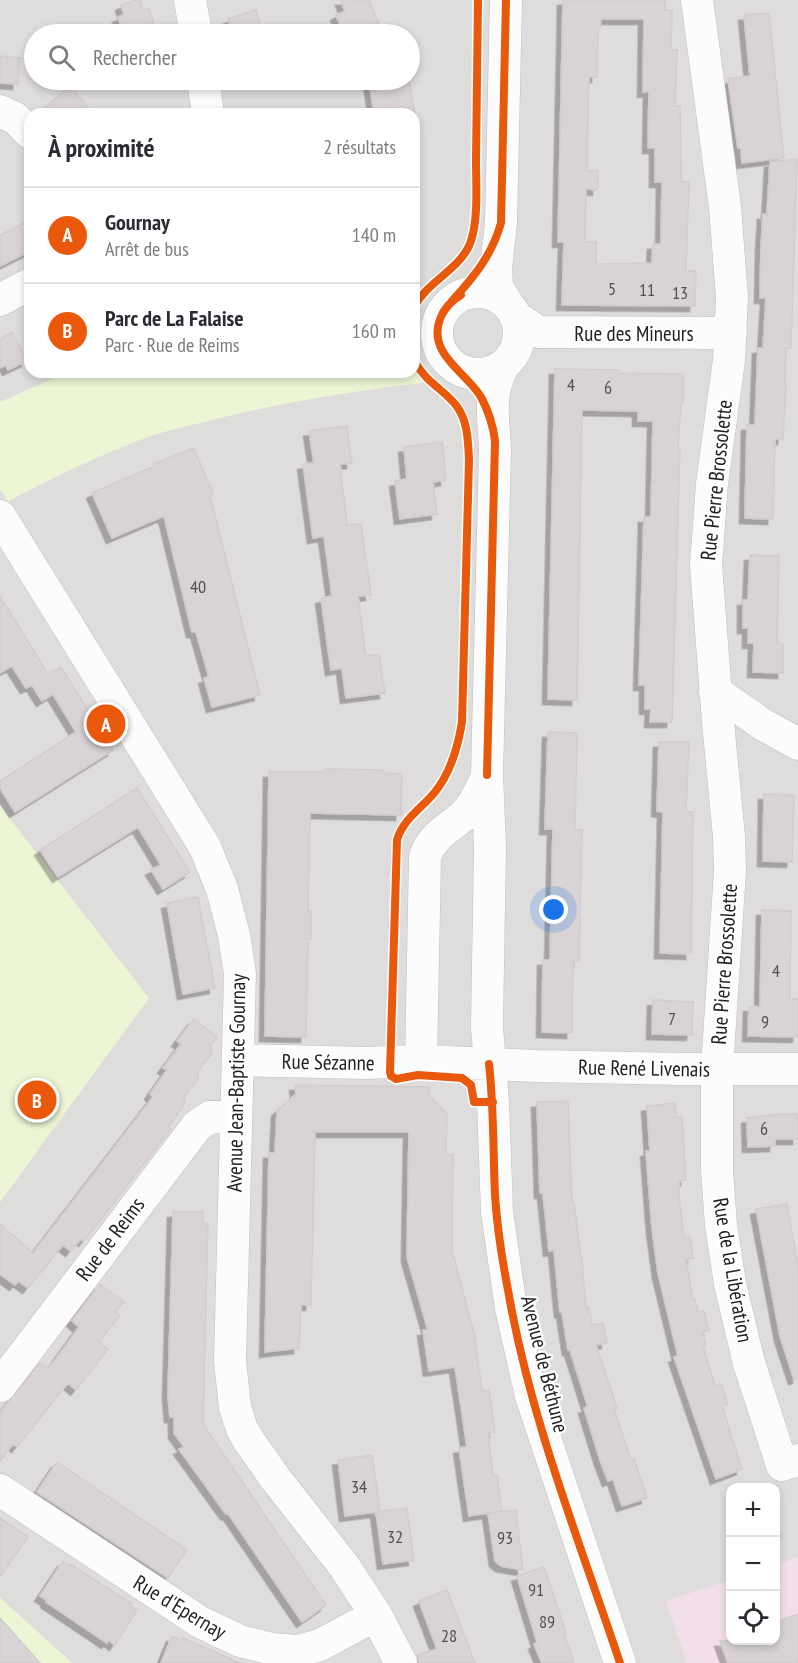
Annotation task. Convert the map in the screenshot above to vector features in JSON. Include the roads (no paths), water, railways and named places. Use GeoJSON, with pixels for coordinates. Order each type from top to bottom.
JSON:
{"type":"FeatureCollection","features":[{"type":"Feature","properties":{"kind":"street"},"geometry":{"type":"LineString","coordinates":[[190,0],[194,24]]}},
{"type":"Feature","properties":{"kind":"street"},"geometry":{"type":"LineString","coordinates":[[492,419],[495,386],[516,333],[496,281],[501,223],[506,0]]}},
{"type":"Feature","properties":{"kind":"street","name":"Rue Pierre Brossolette"},"geometry":{"type":"LineString","coordinates":[[697,0],[725,207],[731,278],[728,375],[712,484],[706,572],[730,871],[717,1069]]}},
{"type":"Feature","properties":{"kind":"street"},"geometry":{"type":"LineString","coordinates":[[204,90],[207,108]]}},
{"type":"Feature","properties":{"kind":"street"},"geometry":{"type":"LineString","coordinates":[[0,111],[15,118],[24,128]]}},
{"type":"Feature","properties":{"kind":"street"},"geometry":{"type":"LineString","coordinates":[[492,419],[480,396],[444,355],[437,334],[442,314],[480,270],[494,244],[501,223]]}},
{"type":"Feature","properties":{"kind":"street"},"geometry":{"type":"LineString","coordinates":[[0,300],[24,287]]}},
{"type":"Feature","properties":{"kind":"street"},"geometry":{"type":"LineString","coordinates":[[452,301],[477,292],[493,295],[516,333]]}},
{"type":"Feature","properties":{"kind":"street"},"geometry":{"type":"LineString","coordinates":[[455,367],[471,373],[482,374],[494,371],[516,333]]}},
{"type":"Feature","properties":{"kind":"street","name":"Rue des Mineurs"},"geometry":{"type":"LineString","coordinates":[[516,333],[731,333]]}},
{"type":"Feature","properties":{"kind":"street","name":"Avenue de Béthune"},"geometry":{"type":"LineString","coordinates":[[492,419],[495,450],[487,775],[490,847],[487,1027],[493,1102],[497,1212],[504,1268],[518,1342],[543,1435],[620,1663]]}},
{"type":"Feature","properties":{"kind":"street","name":"Avenue Jean-Baptiste Gournay"},"geometry":{"type":"LineString","coordinates":[[0,516],[141,746],[198,834],[212,861],[237,948],[240,990],[230,1361],[235,1407],[242,1429],[258,1455],[330,1548],[376,1615],[401,1663]]}},
{"type":"Feature","properties":{"kind":"street"},"geometry":{"type":"LineString","coordinates":[[715,691],[762,724],[798,744]]}},
{"type":"Feature","properties":{"kind":"street"},"geometry":{"type":"LineString","coordinates":[[421,1061],[425,857],[431,842],[478,797],[487,775]]}},
{"type":"Feature","properties":{"kind":"street"},"geometry":{"type":"LineString","coordinates":[[444,831],[464,829],[475,831],[487,840],[490,847]]}},
{"type":"Feature","properties":{"kind":"street","name":"Rue Sézanne"},"geometry":{"type":"LineString","coordinates":[[238,1060],[366,1064],[421,1061],[489,1064]]}},
{"type":"Feature","properties":{"kind":"street","name":"Rue René Livenais"},"geometry":{"type":"LineString","coordinates":[[489,1064],[798,1069]]}},
{"type":"Feature","properties":{"kind":"street","name":"Rue de la Libération"},"geometry":{"type":"LineString","coordinates":[[717,1069],[717,1171],[730,1284],[749,1362],[790,1462]]}},
{"type":"Feature","properties":{"kind":"street","name":"Rue de Reims"},"geometry":{"type":"LineString","coordinates":[[0,1386],[196,1126],[210,1118],[236,1115]]}},
{"type":"Feature","properties":{"kind":"street","name":"Rue d'Epernay"},"geometry":{"type":"LineString","coordinates":[[0,1490],[200,1622],[240,1641],[272,1649],[297,1651],[320,1645],[376,1615]]}},
{"type":"Feature","properties":{"kind":"place","name":"Gournay"},"geometry":{"type":"Point","coordinates":[106,724]}},
{"type":"Feature","properties":{"kind":"place","name":"Parc de La Falaise"},"geometry":{"type":"Point","coordinates":[37,1100]}}]}
